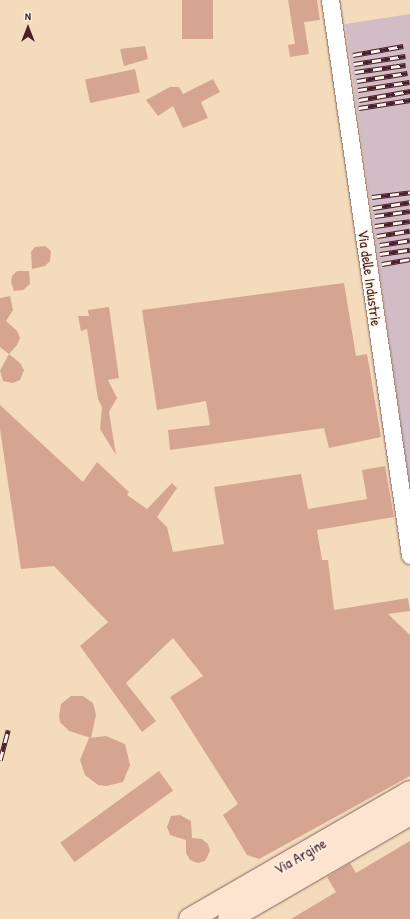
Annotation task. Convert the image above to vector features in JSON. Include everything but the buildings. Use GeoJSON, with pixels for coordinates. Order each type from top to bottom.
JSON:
{"type":"FeatureCollection","features":[{"type":"Feature","properties":{"kind":"street","name":"Via delle Industrie"},"geometry":{"type":"LineString","coordinates":[[330,0],[410,556]]}},
{"type":"Feature","properties":{"kind":"street","name":"Via Argine"},"geometry":{"type":"LineString","coordinates":[[190,919],[410,792]]}},
{"type":"Feature","properties":{"kind":"street","name":"Via Argine"},"geometry":{"type":"LineString","coordinates":[[229,919],[410,814]]}},
{"type":"Feature","properties":{"kind":"shaded area"},"geometry":{"type":"Polygon","coordinates":[[[410,14],[410,487],[345,24],[410,14]]]}},
{"type":"Feature","properties":{"kind":"railway"},"geometry":{"type":"LineString","coordinates":[[353,55],[403,46]]}},
{"type":"Feature","properties":{"kind":"railway"},"geometry":{"type":"LineString","coordinates":[[354,64],[405,56]]}},
{"type":"Feature","properties":{"kind":"railway"},"geometry":{"type":"LineString","coordinates":[[355,72],[406,65]]}},
{"type":"Feature","properties":{"kind":"railway"},"geometry":{"type":"LineString","coordinates":[[357,81],[407,73]]}},
{"type":"Feature","properties":{"kind":"railway"},"geometry":{"type":"LineString","coordinates":[[358,90],[409,82]]}},
{"type":"Feature","properties":{"kind":"railway"},"geometry":{"type":"LineString","coordinates":[[359,100],[410,91]]}},
{"type":"Feature","properties":{"kind":"railway"},"geometry":{"type":"LineString","coordinates":[[359,108],[410,100]]}},
{"type":"Feature","properties":{"kind":"railway"},"geometry":{"type":"LineString","coordinates":[[372,197],[410,192]]}},
{"type":"Feature","properties":{"kind":"railway"},"geometry":{"type":"LineString","coordinates":[[373,208],[410,202]]}},
{"type":"Feature","properties":{"kind":"railway"},"geometry":{"type":"LineString","coordinates":[[375,216],[410,211]]}},
{"type":"Feature","properties":{"kind":"railway"},"geometry":{"type":"LineString","coordinates":[[375,226],[410,221]]}},
{"type":"Feature","properties":{"kind":"railway"},"geometry":{"type":"LineString","coordinates":[[377,236],[410,231]]}},
{"type":"Feature","properties":{"kind":"railway"},"geometry":{"type":"LineString","coordinates":[[380,245],[410,240]]}},
{"type":"Feature","properties":{"kind":"railway"},"geometry":{"type":"LineString","coordinates":[[380,254],[410,250]]}},
{"type":"Feature","properties":{"kind":"railway"},"geometry":{"type":"LineString","coordinates":[[382,264],[410,259]]}},
{"type":"Feature","properties":{"kind":"railway"},"geometry":{"type":"LineString","coordinates":[[0,760],[8,730]]}}]}
